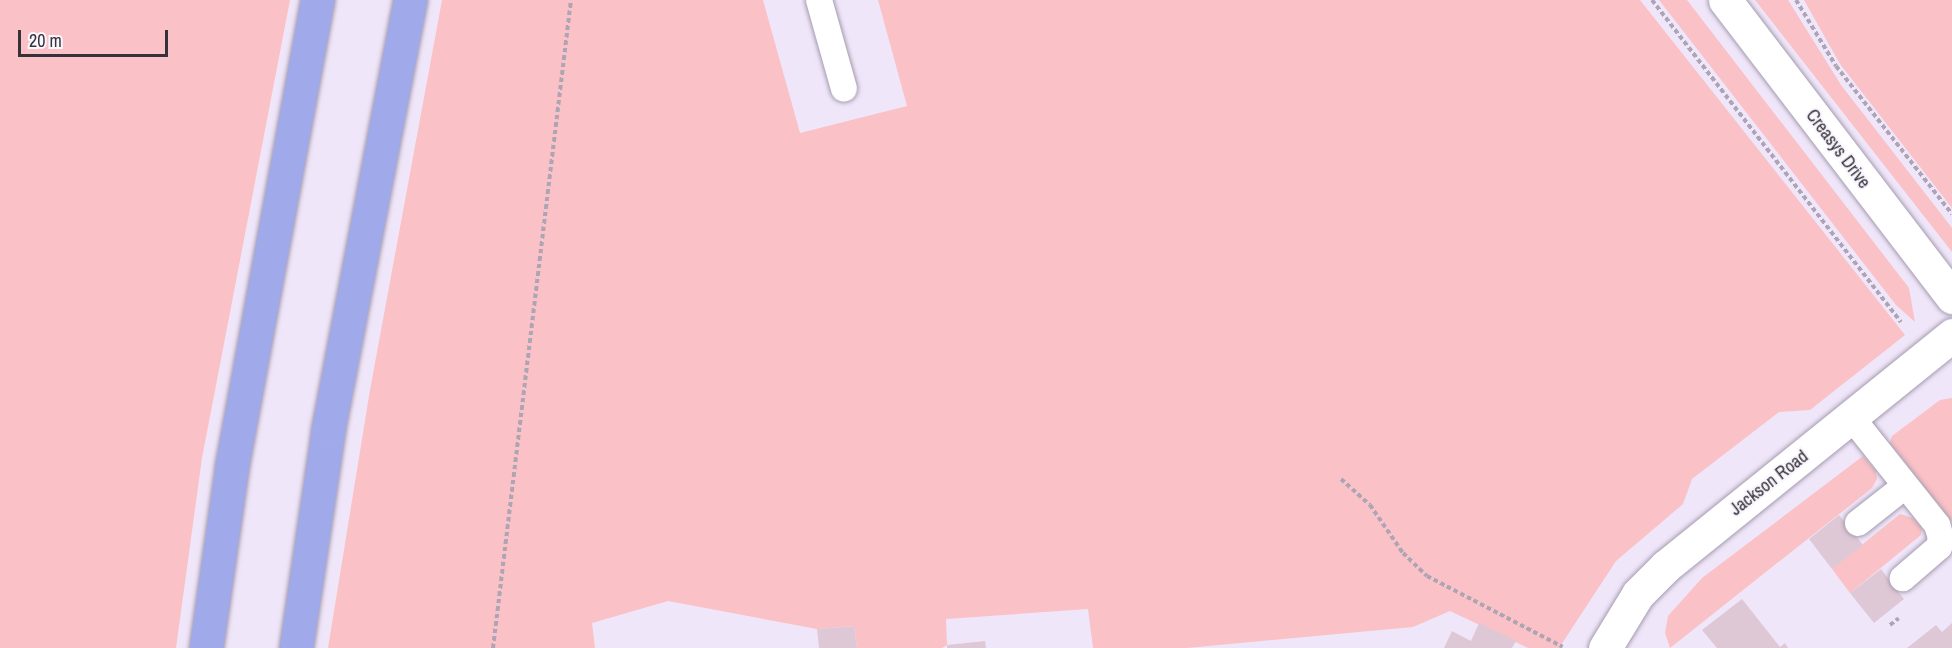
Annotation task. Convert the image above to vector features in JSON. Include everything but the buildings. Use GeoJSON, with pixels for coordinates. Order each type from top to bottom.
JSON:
{"type":"FeatureCollection","features":[{"type":"Feature","properties":{"kind":"highway"},"geometry":{"type":"LineString","coordinates":[[206,648],[232,465],[317,0]]}},
{"type":"Feature","properties":{"kind":"highway"},"geometry":{"type":"LineString","coordinates":[[296,648],[328,430],[410,0]]}},
{"type":"Feature","properties":{"kind":"street","name":"Creasys Drive"},"geometry":{"type":"LineString","coordinates":[[1725,0],[1952,297]]}},
{"type":"Feature","properties":{"kind":"street","name":"Jackson Road"},"geometry":{"type":"LineString","coordinates":[[1605,648],[1638,594],[1666,566],[1940,345]]}},
{"type":"Feature","properties":{"kind":"lane"},"geometry":{"type":"LineString","coordinates":[[819,0],[844,89]]}},
{"type":"Feature","properties":{"kind":"lane"},"geometry":{"type":"LineString","coordinates":[[1852,418],[1936,525],[1941,537],[1939,547],[1903,578]]}},
{"type":"Feature","properties":{"kind":"lane"},"geometry":{"type":"LineString","coordinates":[[1858,523],[1905,486]]}},
{"type":"Feature","properties":{"kind":"path"},"geometry":{"type":"LineString","coordinates":[[493,648],[571,0]]}},
{"type":"Feature","properties":{"kind":"path"},"geometry":{"type":"LineString","coordinates":[[1652,0],[1940,345]]}},
{"type":"Feature","properties":{"kind":"path"},"geometry":{"type":"LineString","coordinates":[[1796,0],[1836,66],[1952,214]]}},
{"type":"Feature","properties":{"kind":"path"},"geometry":{"type":"LineString","coordinates":[[1341,479],[1370,505],[1403,553],[1427,576],[1565,648]]}},
{"type":"Feature","properties":{"kind":"shaded area"},"geometry":{"type":"Polygon","coordinates":[[[0,0],[290,0],[202,458],[176,648],[0,648],[0,0]]]}},
{"type":"Feature","properties":{"kind":"shaded area"},"geometry":{"type":"Polygon","coordinates":[[[442,0],[763,0],[800,133],[907,106],[878,0],[1640,0],[1905,335],[1810,410],[1779,412],[1692,479],[1683,504],[1616,561],[1559,648],[1528,648],[1450,611],[1413,627],[1187,648],[1093,648],[1088,609],[946,619],[947,645],[942,648],[857,648],[854,626],[817,629],[668,601],[592,623],[595,648],[328,648],[370,390],[442,0]]]}},
{"type":"Feature","properties":{"kind":"shaded area"},"geometry":{"type":"Polygon","coordinates":[[[1659,0],[1687,0],[1909,288],[1915,322],[1896,305],[1659,0]]]}},
{"type":"Feature","properties":{"kind":"shaded area"},"geometry":{"type":"Polygon","coordinates":[[[1755,0],[1788,0],[1841,85],[1952,228],[1952,252],[1755,0]]]}},
{"type":"Feature","properties":{"kind":"shaded area"},"geometry":{"type":"Polygon","coordinates":[[[1804,0],[1952,0],[1952,208],[1840,64],[1804,0]]]}},
{"type":"Feature","properties":{"kind":"shaded area"},"geometry":{"type":"Polygon","coordinates":[[[1952,398],[1952,522],[1890,443],[1892,436],[1940,400],[1952,398]]]}},
{"type":"Feature","properties":{"kind":"shaded area"},"geometry":{"type":"Polygon","coordinates":[[[1863,456],[1876,471],[1877,479],[1872,488],[1670,648],[1665,633],[1668,616],[1702,578],[1863,456]]]}},
{"type":"Feature","properties":{"kind":"shaded area"},"geometry":{"type":"Polygon","coordinates":[[[1900,514],[1913,518],[1922,528],[1921,535],[1850,593],[1832,569],[1900,514]]]}}]}
